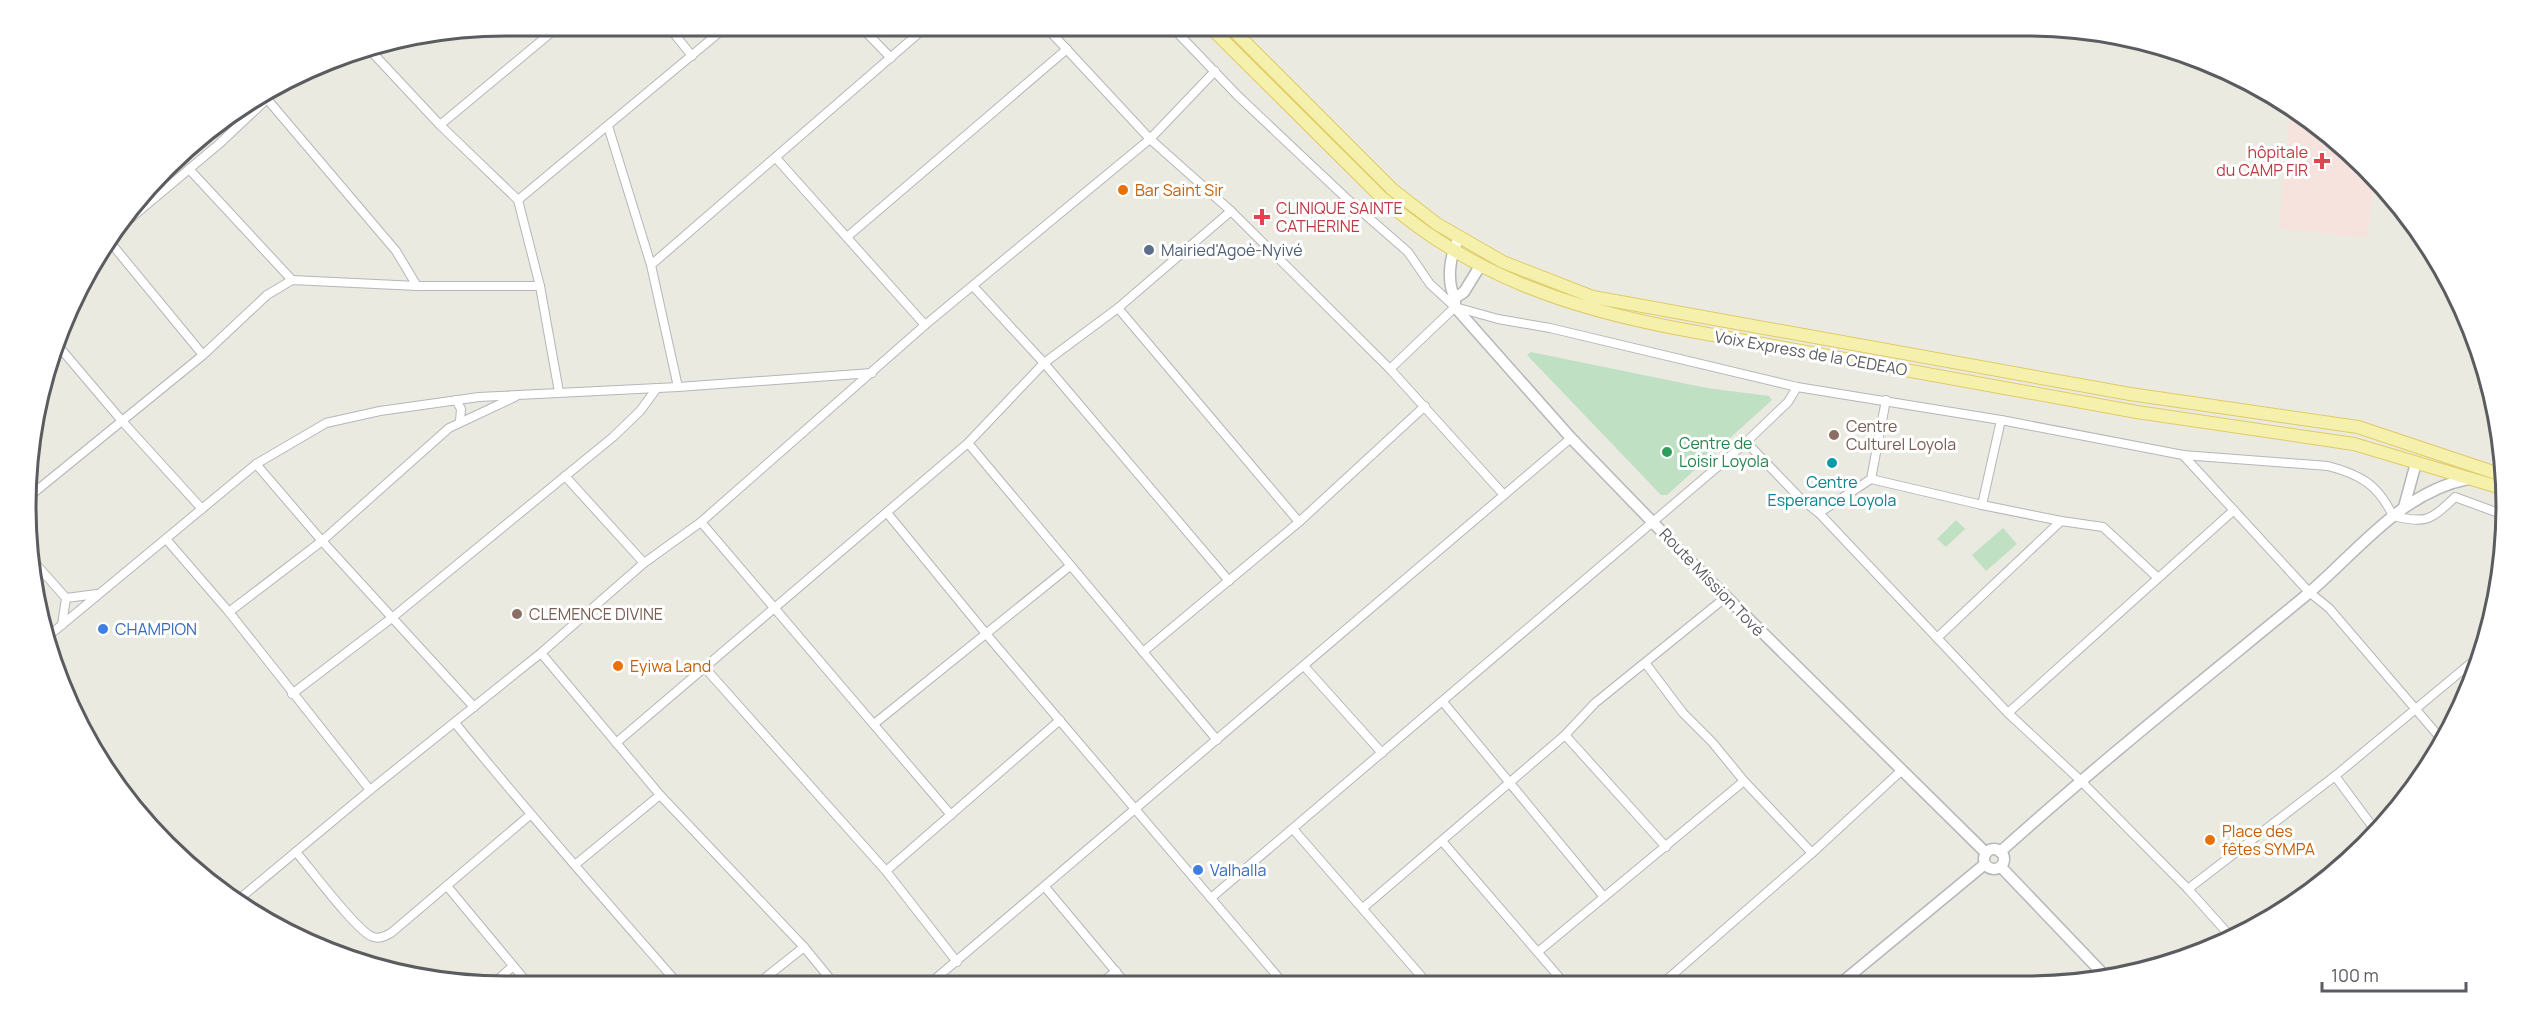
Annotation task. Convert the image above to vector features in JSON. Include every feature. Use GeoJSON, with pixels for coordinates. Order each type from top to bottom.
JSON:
{"type":"FeatureCollection","features":[{"type":"Feature","properties":{"kind":"main road","name":"Voix Express de la CEDEAO"},"geometry":{"type":"LineString","coordinates":[[1219,36],[1405,219],[1479,266],[1548,296],[1631,320],[2137,412],[2354,444],[2495,487]]}},
{"type":"Feature","properties":{"kind":"main road"},"geometry":{"type":"LineString","coordinates":[[1239,36],[1393,190],[1437,224],[1509,265],[1593,297],[2130,394],[2358,427],[2495,473]]}},
{"type":"Feature","properties":{"kind":"main road"},"geometry":{"type":"LineString","coordinates":[[2354,444],[2358,427]]}},
{"type":"Feature","properties":{"kind":"main road"},"geometry":{"type":"LineString","coordinates":[[2446,472],[2450,459]]}},
{"type":"Feature","properties":{"kind":"street"},"geometry":{"type":"LineString","coordinates":[[440,125],[547,36]]}},
{"type":"Feature","properties":{"kind":"street"},"geometry":{"type":"LineString","coordinates":[[676,36],[692,56]]}},
{"type":"Feature","properties":{"kind":"street"},"geometry":{"type":"LineString","coordinates":[[518,200],[715,36]]}},
{"type":"Feature","properties":{"kind":"street"},"geometry":{"type":"LineString","coordinates":[[870,36],[891,58]]}},
{"type":"Feature","properties":{"kind":"street"},"geometry":{"type":"LineString","coordinates":[[651,265],[916,36]]}},
{"type":"Feature","properties":{"kind":"street"},"geometry":{"type":"LineString","coordinates":[[1055,36],[1150,140],[1230,211],[1390,369],[1504,495]]}},
{"type":"Feature","properties":{"kind":"street"},"geometry":{"type":"LineString","coordinates":[[1181,36],[1336,189],[1408,252],[1430,284],[1455,302],[1498,319],[1550,328],[1797,387],[2001,420],[2183,455],[2328,466],[2349,472],[2367,481],[2385,498],[2393,516]]}},
{"type":"Feature","properties":{"kind":"street"},"geometry":{"type":"LineString","coordinates":[[847,237],[1067,49]]}},
{"type":"Feature","properties":{"kind":"street"},"geometry":{"type":"LineString","coordinates":[[374,55],[440,125],[518,200],[540,286],[559,392]]}},
{"type":"Feature","properties":{"kind":"street"},"geometry":{"type":"LineString","coordinates":[[243,896],[370,790],[542,653],[644,563],[701,522],[925,325],[1150,140],[1215,71]]}},
{"type":"Feature","properties":{"kind":"street"},"geometry":{"type":"LineString","coordinates":[[269,100],[396,251],[417,286]]}},
{"type":"Feature","properties":{"kind":"street"},"geometry":{"type":"LineString","coordinates":[[144,207],[189,169],[243,116]]}},
{"type":"Feature","properties":{"kind":"street"},"geometry":{"type":"LineString","coordinates":[[608,126],[651,265],[678,387]]}},
{"type":"Feature","properties":{"kind":"street"},"geometry":{"type":"LineString","coordinates":[[776,158],[925,325]]}},
{"type":"Feature","properties":{"kind":"street"},"geometry":{"type":"LineString","coordinates":[[189,169],[292,280]]}},
{"type":"Feature","properties":{"kind":"street"},"geometry":{"type":"LineString","coordinates":[[615,743],[888,514],[968,443],[1044,363],[1118,308],[1230,211]]}},
{"type":"Feature","properties":{"kind":"street"},"geometry":{"type":"LineString","coordinates":[[1455,302],[1450,289],[1452,250],[1460,238]]}},
{"type":"Feature","properties":{"kind":"street"},"geometry":{"type":"LineString","coordinates":[[114,247],[203,355]]}},
{"type":"Feature","properties":{"kind":"street"},"geometry":{"type":"LineString","coordinates":[[1390,369],[1464,292],[1479,266]]}},
{"type":"Feature","properties":{"kind":"street"},"geometry":{"type":"LineString","coordinates":[[36,491],[203,355],[267,295],[292,280],[417,286],[540,286]]}},
{"type":"Feature","properties":{"kind":"street"},"geometry":{"type":"LineString","coordinates":[[973,286],[1044,363],[1229,581]]}},
{"type":"Feature","properties":{"kind":"street","name":"Route Mission Tové"},"geometry":{"type":"LineString","coordinates":[[1455,302],[1571,438],[1726,597],[1902,770],[1986,859]]}},
{"type":"Feature","properties":{"kind":"street"},"geometry":{"type":"LineString","coordinates":[[1118,308],[1299,522]]}},
{"type":"Feature","properties":{"kind":"street"},"geometry":{"type":"LineString","coordinates":[[63,351],[202,509]]}},
{"type":"Feature","properties":{"kind":"street"},"geometry":{"type":"LineString","coordinates":[[53,632],[256,464],[326,423],[380,411],[456,400],[872,373]]}},
{"type":"Feature","properties":{"kind":"street"},"geometry":{"type":"LineString","coordinates":[[1211,898],[1746,442],[1788,402],[1797,387]]}},
{"type":"Feature","properties":{"kind":"street"},"geometry":{"type":"LineString","coordinates":[[292,694],[393,617],[620,430],[640,411],[657,388]]}},
{"type":"Feature","properties":{"kind":"street"},"geometry":{"type":"LineString","coordinates":[[229,612],[322,541],[449,428],[519,396]]}},
{"type":"Feature","properties":{"kind":"street"},"geometry":{"type":"LineString","coordinates":[[456,400],[461,409],[460,421]]}},
{"type":"Feature","properties":{"kind":"street"},"geometry":{"type":"LineString","coordinates":[[1819,513],[1871,479],[1886,400]]}},
{"type":"Feature","properties":{"kind":"street"},"geometry":{"type":"LineString","coordinates":[[1143,652],[1299,522],[1425,406]]}},
{"type":"Feature","properties":{"kind":"street"},"geometry":{"type":"LineString","coordinates":[[1982,505],[2001,420]]}},
{"type":"Feature","properties":{"kind":"street"},"geometry":{"type":"LineString","coordinates":[[939,976],[1571,438]]}},
{"type":"Feature","properties":{"kind":"street"},"geometry":{"type":"LineString","coordinates":[[1746,442],[1800,498],[1819,513],[2008,713],[2080,780],[2188,889],[2226,931]]}},
{"type":"Feature","properties":{"kind":"street"},"geometry":{"type":"LineString","coordinates":[[968,443],[1217,740]]}},
{"type":"Feature","properties":{"kind":"street"},"geometry":{"type":"LineString","coordinates":[[2183,455],[2309,592],[2329,608],[2437,734]]}},
{"type":"Feature","properties":{"kind":"street"},"geometry":{"type":"LineString","coordinates":[[2404,507],[2416,463]]}},
{"type":"Feature","properties":{"kind":"street"},"geometry":{"type":"LineString","coordinates":[[256,464],[322,541],[474,707]]}},
{"type":"Feature","properties":{"kind":"street"},"geometry":{"type":"LineString","coordinates":[[565,476],[644,563]]}},
{"type":"Feature","properties":{"kind":"street"},"geometry":{"type":"LineString","coordinates":[[1871,479],[1982,505],[2103,527],[2158,578]]}},
{"type":"Feature","properties":{"kind":"street"},"geometry":{"type":"LineString","coordinates":[[2000,852],[2080,780],[2309,592],[2404,507],[2448,483],[2468,480]]}},
{"type":"Feature","properties":{"kind":"street"},"geometry":{"type":"LineString","coordinates":[[2393,516],[2428,520],[2455,496],[2496,512]]}},
{"type":"Feature","properties":{"kind":"street"},"geometry":{"type":"LineString","coordinates":[[2008,713],[2234,510]]}},
{"type":"Feature","properties":{"kind":"street"},"geometry":{"type":"LineString","coordinates":[[888,514],[987,635],[1277,976]]}},
{"type":"Feature","properties":{"kind":"street"},"geometry":{"type":"LineString","coordinates":[[1937,638],[2061,521]]}},
{"type":"Feature","properties":{"kind":"street"},"geometry":{"type":"LineString","coordinates":[[701,522],[951,815]]}},
{"type":"Feature","properties":{"kind":"street"},"geometry":{"type":"LineString","coordinates":[[166,539],[229,612],[370,790]]}},
{"type":"Feature","properties":{"kind":"street"},"geometry":{"type":"LineString","coordinates":[[874,724],[1070,566]]}},
{"type":"Feature","properties":{"kind":"street"},"geometry":{"type":"LineString","coordinates":[[40,569],[66,598]]}},
{"type":"Feature","properties":{"kind":"street"},"geometry":{"type":"LineString","coordinates":[[66,598],[97,594]]}},
{"type":"Feature","properties":{"kind":"street"},"geometry":{"type":"LineString","coordinates":[[1363,908],[1510,784],[1595,703],[1726,597]]}},
{"type":"Feature","properties":{"kind":"street"},"geometry":{"type":"LineString","coordinates":[[62,625],[66,598]]}},
{"type":"Feature","properties":{"kind":"street"},"geometry":{"type":"LineString","coordinates":[[542,653],[660,795],[804,947],[828,976]]}},
{"type":"Feature","properties":{"kind":"street"},"geometry":{"type":"LineString","coordinates":[[1646,664],[1683,713],[1712,742],[1743,781],[1812,853]]}},
{"type":"Feature","properties":{"kind":"street"},"geometry":{"type":"LineString","coordinates":[[1304,666],[1382,753]]}},
{"type":"Feature","properties":{"kind":"street"},"geometry":{"type":"LineString","coordinates":[[2188,889],[2335,776],[2468,666]]}},
{"type":"Feature","properties":{"kind":"street"},"geometry":{"type":"LineString","coordinates":[[705,668],[886,871],[957,962]]}},
{"type":"Feature","properties":{"kind":"street"},"geometry":{"type":"LineString","coordinates":[[1443,702],[1604,897]]}},
{"type":"Feature","properties":{"kind":"street"},"geometry":{"type":"LineString","coordinates":[[886,871],[1060,720]]}},
{"type":"Feature","properties":{"kind":"street"},"geometry":{"type":"LineString","coordinates":[[454,723],[530,815],[576,864],[671,976]]}},
{"type":"Feature","properties":{"kind":"street"},"geometry":{"type":"LineString","coordinates":[[1564,735],[1666,847]]}},
{"type":"Feature","properties":{"kind":"street"},"geometry":{"type":"LineString","coordinates":[[1671,976],[1812,853],[1902,770]]}},
{"type":"Feature","properties":{"kind":"street"},"geometry":{"type":"LineString","coordinates":[[2335,776],[2371,825]]}},
{"type":"Feature","properties":{"kind":"street"},"geometry":{"type":"LineString","coordinates":[[1539,951],[1743,781]]}},
{"type":"Feature","properties":{"kind":"street"},"geometry":{"type":"LineString","coordinates":[[576,864],[660,795]]}},
{"type":"Feature","properties":{"kind":"street"},"geometry":{"type":"LineString","coordinates":[[296,852],[354,921],[374,938],[384,937],[530,815]]}},
{"type":"Feature","properties":{"kind":"street"},"geometry":{"type":"LineString","coordinates":[[1293,829],[1421,976]]}},
{"type":"Feature","properties":{"kind":"street"},"geometry":{"type":"LineString","coordinates":[[1442,841],[1559,976]]}},
{"type":"Feature","properties":{"kind":"street"},"geometry":{"type":"LineString","coordinates":[[1850,976],[1986,859],[1993,849],[2000,852],[2004,858],[2001,867]]}},
{"type":"Feature","properties":{"kind":"street"},"geometry":{"type":"LineString","coordinates":[[1986,859],[1991,869],[2001,867]]}},
{"type":"Feature","properties":{"kind":"street"},"geometry":{"type":"LineString","coordinates":[[2001,867],[2099,970]]}},
{"type":"Feature","properties":{"kind":"street"},"geometry":{"type":"LineString","coordinates":[[447,885],[522,976]]}},
{"type":"Feature","properties":{"kind":"street"},"geometry":{"type":"LineString","coordinates":[[1045,887],[1120,976]]}},
{"type":"Feature","properties":{"kind":"street"},"geometry":{"type":"LineString","coordinates":[[768,976],[804,947]]}},
{"type":"Feature","properties":{"kind":"street"},"geometry":{"type":"LineString","coordinates":[[502,976],[513,966]]}},
{"type":"Feature","properties":{"kind":"street"},"geometry":{"type":"LineString","coordinates":[[1110,976],[1116,971]]}},
{"type":"Feature","properties":{"kind":"shaded area","name":"hôpitale du CAMP FIR"},"geometry":{"type":"Polygon","coordinates":[[[2289,117],[2336,153],[2373,190],[2368,238],[2279,229],[2289,117]]]}},
{"type":"Feature","properties":{"kind":"green space","name":"Centre de Loisir Loyola"},"geometry":{"type":"Polygon","coordinates":[[[1531,352],[1707,388],[1769,396],[1772,400],[1667,495],[1661,495],[1527,355],[1531,352]]]}},
{"type":"Feature","properties":{"kind":"green space"},"geometry":{"type":"Polygon","coordinates":[[[1956,520],[1965,529],[1946,547],[1937,539],[1956,520]]]}},
{"type":"Feature","properties":{"kind":"green space"},"geometry":{"type":"Polygon","coordinates":[[[2003,528],[2017,544],[1986,571],[1972,555],[2003,528]]]}},
{"type":"Feature","properties":{"kind":"place","name":"hôpitale du CAMP FIR"},"geometry":{"type":"Point","coordinates":[2322,161]}},
{"type":"Feature","properties":{"kind":"place","name":"Bar Saint Sir"},"geometry":{"type":"Point","coordinates":[1123,190]}},
{"type":"Feature","properties":{"kind":"place","name":"CLINIQUE SAINTE CATHERINE"},"geometry":{"type":"Point","coordinates":[1262,217]}},
{"type":"Feature","properties":{"kind":"place","name":"Mairied'Agoè-Nyivé"},"geometry":{"type":"Point","coordinates":[1149,250]}},
{"type":"Feature","properties":{"kind":"place","name":"Centre Culturel Loyola"},"geometry":{"type":"Point","coordinates":[1834,435]}},
{"type":"Feature","properties":{"kind":"place","name":"Centre de Loisir Loyola"},"geometry":{"type":"Point","coordinates":[1667,452]}},
{"type":"Feature","properties":{"kind":"place","name":"Centre Esperance Loyola"},"geometry":{"type":"Point","coordinates":[1832,463]}},
{"type":"Feature","properties":{"kind":"place","name":"CLEMENCE DIVINE"},"geometry":{"type":"Point","coordinates":[517,614]}},
{"type":"Feature","properties":{"kind":"place","name":"CHAMPION"},"geometry":{"type":"Point","coordinates":[103,629]}},
{"type":"Feature","properties":{"kind":"place","name":"Eyiwa Land"},"geometry":{"type":"Point","coordinates":[618,666]}},
{"type":"Feature","properties":{"kind":"place","name":"Place des fêtes SYMPA"},"geometry":{"type":"Point","coordinates":[2210,840]}},
{"type":"Feature","properties":{"kind":"place","name":"Valhalla"},"geometry":{"type":"Point","coordinates":[1198,870]}}]}
